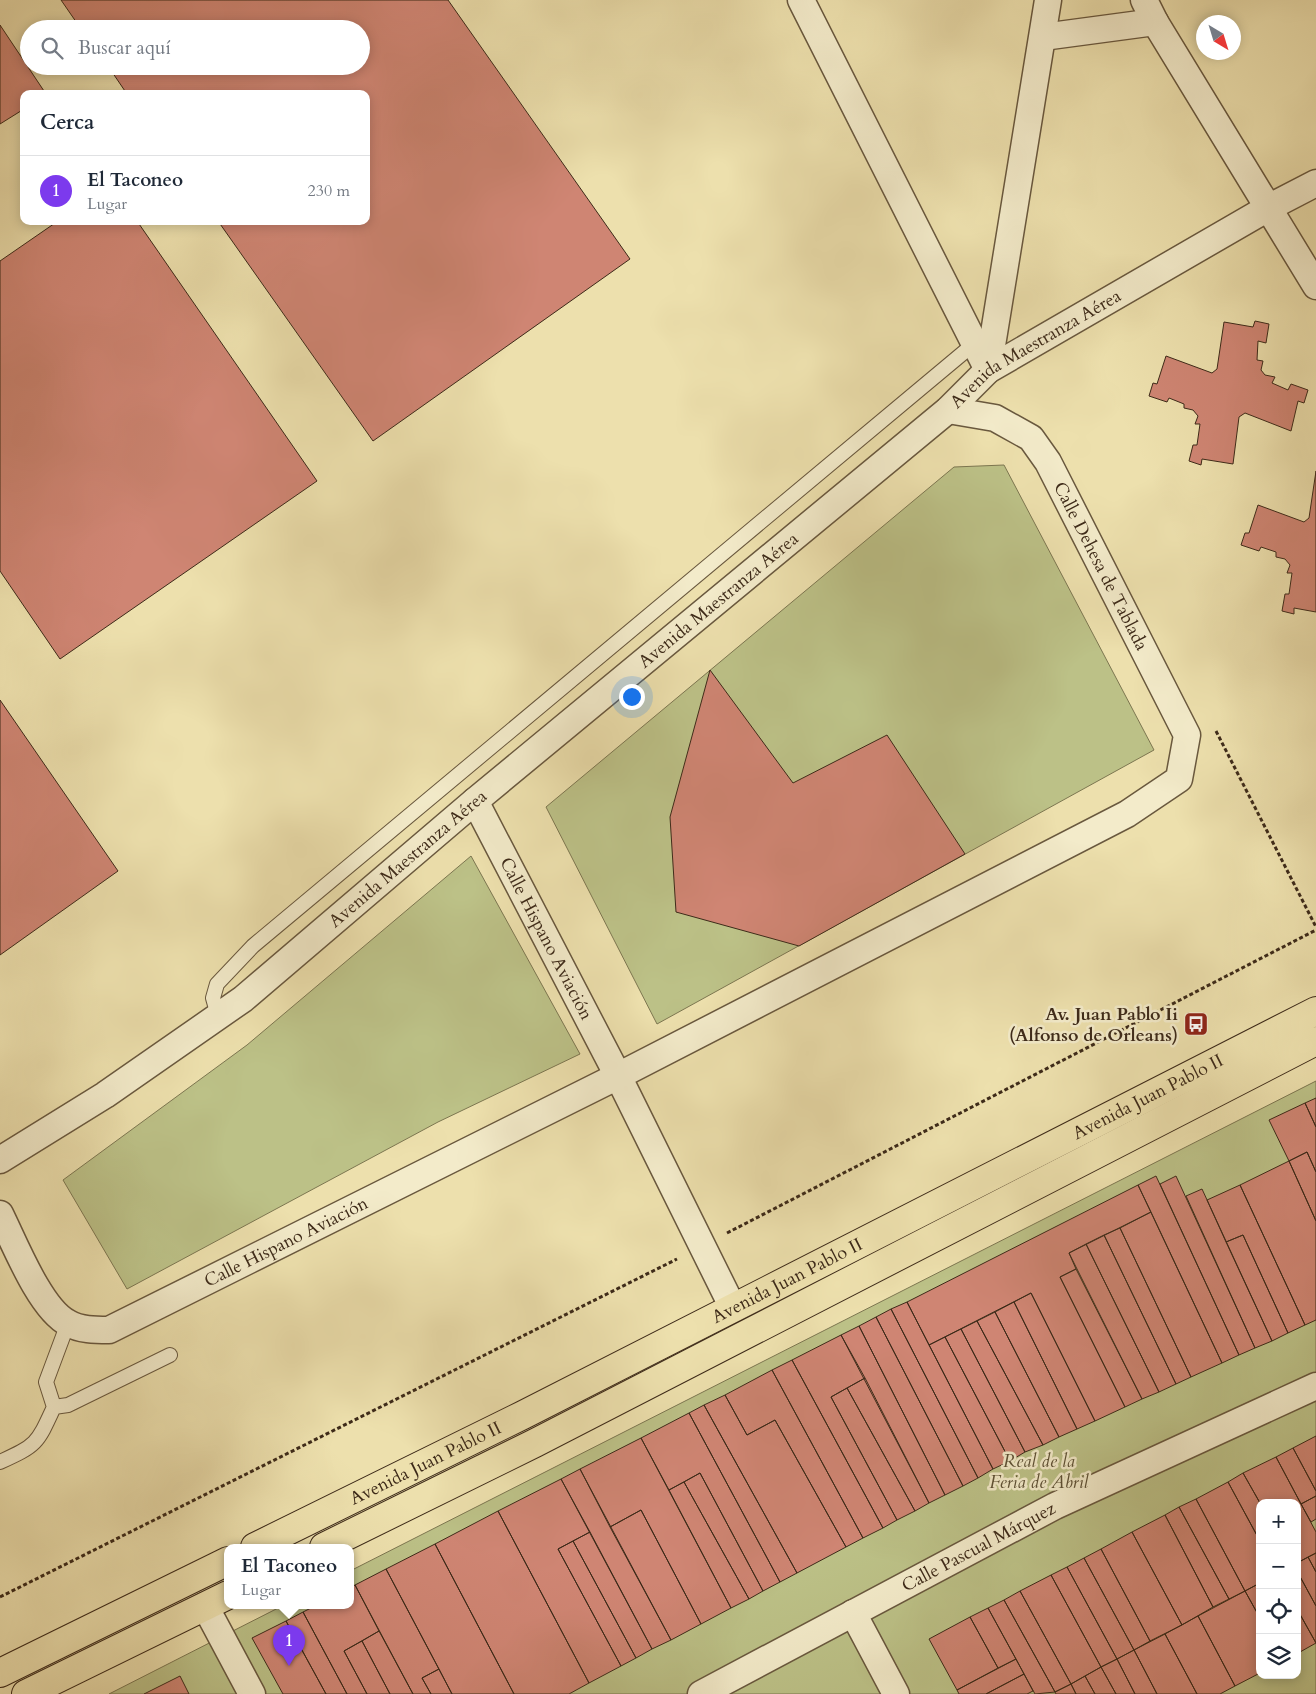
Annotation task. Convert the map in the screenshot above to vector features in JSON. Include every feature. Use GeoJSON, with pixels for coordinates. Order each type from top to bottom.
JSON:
{"type":"FeatureCollection","features":[{"type":"Feature","properties":{"kind":"main road","name":"Avenida Juan Pablo II"},"geometry":{"type":"LineString","coordinates":[[261,1544],[733,1308],[1316,1011]]}},
{"type":"Feature","properties":{"kind":"main road","name":"Avenida Juan Pablo II"},"geometry":{"type":"LineString","coordinates":[[330,1544],[535,1443],[1316,1042]]}},
{"type":"Feature","properties":{"kind":"main road"},"geometry":{"type":"LineString","coordinates":[[0,1673],[224,1563]]}},
{"type":"Feature","properties":{"kind":"main road"},"geometry":{"type":"LineString","coordinates":[[26,1694],[216,1600]]}},
{"type":"Feature","properties":{"kind":"street"},"geometry":{"type":"LineString","coordinates":[[801,0],[988,370]]}},
{"type":"Feature","properties":{"kind":"street"},"geometry":{"type":"LineString","coordinates":[[988,370],[1048,0]]}},
{"type":"Feature","properties":{"kind":"street"},"geometry":{"type":"LineString","coordinates":[[1043,37],[1150,11],[1316,286]]}},
{"type":"Feature","properties":{"kind":"street","name":"Avenida Maestranza Aérea"},"geometry":{"type":"LineString","coordinates":[[0,1160],[105,1096],[243,998],[475,800],[948,410],[988,370],[1268,208],[1316,183]]}},
{"type":"Feature","properties":{"kind":"street","name":"Calle Dehesa de Tablada"},"geometry":{"type":"LineString","coordinates":[[618,1076],[1127,814],[1179,779],[1187,735],[1048,462],[1031,438],[995,418],[948,410]]}},
{"type":"Feature","properties":{"kind":"street","name":"Calle Hispano Aviación"},"geometry":{"type":"LineString","coordinates":[[475,800],[618,1076],[733,1308]]}},
{"type":"Feature","properties":{"kind":"street","name":"Calle Hispano Aviación"},"geometry":{"type":"LineString","coordinates":[[0,1214],[39,1292],[52,1311],[68,1324],[92,1330],[109,1330],[125,1324],[618,1076]]}},
{"type":"Feature","properties":{"kind":"street","name":"Calle Pascual Márquez"},"geometry":{"type":"LineString","coordinates":[[701,1694],[1055,1506],[1316,1386]]}},
{"type":"Feature","properties":{"kind":"street"},"geometry":{"type":"LineString","coordinates":[[216,1600],[252,1694]]}},
{"type":"Feature","properties":{"kind":"street"},"geometry":{"type":"LineString","coordinates":[[853,1613],[896,1694]]}},
{"type":"Feature","properties":{"kind":"lane"},"geometry":{"type":"LineString","coordinates":[[218,1016],[213,998],[217,984],[253,946],[974,342]]}},
{"type":"Feature","properties":{"kind":"lane"},"geometry":{"type":"LineString","coordinates":[[0,1462],[25,1450],[39,1439],[54,1407],[46,1382],[68,1324]]}},
{"type":"Feature","properties":{"kind":"lane"},"geometry":{"type":"LineString","coordinates":[[54,1407],[68,1405],[170,1356]]}},
{"type":"Feature","properties":{"kind":"path"},"geometry":{"type":"LineString","coordinates":[[0,1597],[702,1246],[1316,930]]}},
{"type":"Feature","properties":{"kind":"green space"},"geometry":{"type":"Polygon","coordinates":[[[1004,465],[1154,750],[657,1024],[546,807],[954,467],[1004,465]]]}},
{"type":"Feature","properties":{"kind":"green space"},"geometry":{"type":"Polygon","coordinates":[[[471,856],[580,1054],[438,1122],[127,1289],[63,1180],[247,1045],[471,856]]]}},
{"type":"Feature","properties":{"kind":"green space","name":"Real de la Feria de Abril"},"geometry":{"type":"Polygon","coordinates":[[[1316,1081],[1316,1694],[109,1694],[276,1609],[354,1609],[354,1569],[1316,1081]]]}},
{"type":"Feature","properties":{"kind":"building"},"geometry":{"type":"Polygon","coordinates":[[[61,0],[448,0],[630,259],[373,441],[221,225],[370,225],[370,90],[124,90],[114,75],[370,75],[370,20],[75,20],[61,0]]]}},
{"type":"Feature","properties":{"kind":"building"},"geometry":{"type":"Polygon","coordinates":[[[0,25],[20,55],[20,75],[33,75],[43,90],[20,90],[20,112],[0,124],[0,25]]]}},
{"type":"Feature","properties":{"kind":"building"},"geometry":{"type":"Polygon","coordinates":[[[52,225],[140,225],[317,481],[60,659],[0,571],[0,261],[52,225]]]}},
{"type":"Feature","properties":{"kind":"building"},"geometry":{"type":"Polygon","coordinates":[[[1255,321],[1269,324],[1266,343],[1258,341],[1257,360],[1263,361],[1261,370],[1265,375],[1275,377],[1272,383],[1288,390],[1291,384],[1308,390],[1304,403],[1298,401],[1291,431],[1245,413],[1239,417],[1233,464],[1202,459],[1201,465],[1189,461],[1193,445],[1197,445],[1200,424],[1195,424],[1198,416],[1193,410],[1184,408],[1184,404],[1169,398],[1167,402],[1149,396],[1153,383],[1157,384],[1166,356],[1212,373],[1217,369],[1224,322],[1253,327],[1255,321]]]}},
{"type":"Feature","properties":{"kind":"building"},"geometry":{"type":"Polygon","coordinates":[[[1316,471],[1316,612],[1294,608],[1294,614],[1282,611],[1285,594],[1289,594],[1292,573],[1287,573],[1290,565],[1285,559],[1276,557],[1276,552],[1261,547],[1259,551],[1241,545],[1245,533],[1249,533],[1258,505],[1304,522],[1309,518],[1316,471]]]}},
{"type":"Feature","properties":{"kind":"building"},"geometry":{"type":"Polygon","coordinates":[[[710,670],[793,783],[887,735],[965,854],[799,946],[676,912],[670,817],[710,670]]]}},
{"type":"Feature","properties":{"kind":"building"},"geometry":{"type":"Polygon","coordinates":[[[0,700],[118,871],[0,955],[0,700]]]}},
{"type":"Feature","properties":{"kind":"building"},"geometry":{"type":"Polygon","coordinates":[[[1316,1098],[1316,1127],[1305,1103],[1316,1098]]]}},
{"type":"Feature","properties":{"kind":"building"},"geometry":{"type":"Polygon","coordinates":[[[1305,1103],[1316,1127],[1316,1172],[1307,1152],[1289,1161],[1269,1120],[1305,1103]]]}},
{"type":"Feature","properties":{"kind":"building"},"geometry":{"type":"Polygon","coordinates":[[[1307,1152],[1316,1172],[1316,1221],[1289,1161],[1307,1152]]]}},
{"type":"Feature","properties":{"kind":"building"},"geometry":{"type":"Polygon","coordinates":[[[1289,1161],[1316,1221],[1316,1320],[1305,1325],[1240,1185],[1289,1161]]]}},
{"type":"Feature","properties":{"kind":"building"},"geometry":{"type":"Polygon","coordinates":[[[1156,1176],[1239,1355],[1222,1363],[1138,1185],[1156,1176]]]}},
{"type":"Feature","properties":{"kind":"building"},"geometry":{"type":"Polygon","coordinates":[[[1176,1176],[1255,1348],[1239,1355],[1160,1184],[1176,1176]]]}},
{"type":"Feature","properties":{"kind":"building"},"geometry":{"type":"Polygon","coordinates":[[[1138,1185],[1151,1212],[1069,1253],[1076,1269],[1060,1277],[1125,1407],[1095,1421],[1031,1293],[929,1345],[907,1302],[1138,1185]]]}},
{"type":"Feature","properties":{"kind":"building"},"geometry":{"type":"Polygon","coordinates":[[[1240,1185],[1305,1325],[1288,1333],[1243,1235],[1226,1242],[1207,1200],[1240,1185]]]}},
{"type":"Feature","properties":{"kind":"building"},"geometry":{"type":"Polygon","coordinates":[[[1202,1189],[1272,1341],[1255,1348],[1186,1196],[1202,1189]]]}},
{"type":"Feature","properties":{"kind":"building"},"geometry":{"type":"Polygon","coordinates":[[[1151,1212],[1222,1363],[1191,1377],[1120,1228],[1151,1212]]]}},
{"type":"Feature","properties":{"kind":"building"},"geometry":{"type":"Polygon","coordinates":[[[1120,1228],[1191,1377],[1176,1384],[1104,1235],[1120,1228]]]}},
{"type":"Feature","properties":{"kind":"building"},"geometry":{"type":"Polygon","coordinates":[[[1104,1235],[1176,1384],[1159,1392],[1086,1244],[1104,1235]]]}},
{"type":"Feature","properties":{"kind":"building"},"geometry":{"type":"Polygon","coordinates":[[[1243,1235],[1288,1333],[1272,1341],[1226,1242],[1243,1235]]]}},
{"type":"Feature","properties":{"kind":"building"},"geometry":{"type":"Polygon","coordinates":[[[1086,1244],[1159,1392],[1142,1399],[1069,1253],[1086,1244]]]}},
{"type":"Feature","properties":{"kind":"building"},"geometry":{"type":"Polygon","coordinates":[[[1076,1269],[1142,1399],[1125,1407],[1060,1277],[1076,1269]]]}},
{"type":"Feature","properties":{"kind":"building"},"geometry":{"type":"Polygon","coordinates":[[[1031,1293],[1095,1421],[1077,1429],[1014,1302],[1031,1293]]]}},
{"type":"Feature","properties":{"kind":"building"},"geometry":{"type":"Polygon","coordinates":[[[907,1302],[993,1469],[978,1478],[891,1309],[907,1302]]]}},
{"type":"Feature","properties":{"kind":"building"},"geometry":{"type":"Polygon","coordinates":[[[1014,1302],[1077,1429],[1059,1437],[995,1312],[1014,1302]]]}},
{"type":"Feature","properties":{"kind":"building"},"geometry":{"type":"Polygon","coordinates":[[[891,1309],[978,1478],[963,1486],[876,1317],[891,1309]]]}},
{"type":"Feature","properties":{"kind":"building"},"geometry":{"type":"Polygon","coordinates":[[[995,1312],[1059,1437],[1043,1445],[977,1321],[995,1312]]]}},
{"type":"Feature","properties":{"kind":"building"},"geometry":{"type":"Polygon","coordinates":[[[876,1317],[963,1486],[945,1495],[859,1326],[876,1317]]]}},
{"type":"Feature","properties":{"kind":"building"},"geometry":{"type":"Polygon","coordinates":[[[977,1321],[1043,1445],[1025,1452],[961,1329],[977,1321]]]}},
{"type":"Feature","properties":{"kind":"building"},"geometry":{"type":"Polygon","coordinates":[[[859,1326],[945,1495],[929,1503],[841,1335],[859,1326]]]}},
{"type":"Feature","properties":{"kind":"building"},"geometry":{"type":"Polygon","coordinates":[[[961,1329],[1025,1452],[1010,1461],[945,1337],[961,1329]]]}},
{"type":"Feature","properties":{"kind":"building"},"geometry":{"type":"Polygon","coordinates":[[[841,1335],[865,1378],[831,1397],[897,1520],[883,1528],[792,1360],[841,1335]]]}},
{"type":"Feature","properties":{"kind":"building"},"geometry":{"type":"Polygon","coordinates":[[[945,1337],[1010,1461],[993,1469],[929,1345],[945,1337]]]}},
{"type":"Feature","properties":{"kind":"building"},"geometry":{"type":"Polygon","coordinates":[[[792,1360],[883,1528],[863,1538],[772,1370],[792,1360]]]}},
{"type":"Feature","properties":{"kind":"building"},"geometry":{"type":"Polygon","coordinates":[[[772,1370],[863,1538],[846,1547],[775,1420],[747,1435],[725,1395],[772,1370]]]}},
{"type":"Feature","properties":{"kind":"building"},"geometry":{"type":"Polygon","coordinates":[[[865,1378],[929,1503],[915,1511],[847,1388],[865,1378]]]}},
{"type":"Feature","properties":{"kind":"building"},"geometry":{"type":"Polygon","coordinates":[[[847,1388],[915,1511],[897,1520],[831,1397],[847,1388]]]}},
{"type":"Feature","properties":{"kind":"building"},"geometry":{"type":"Polygon","coordinates":[[[725,1395],[747,1435],[775,1420],[846,1547],[797,1573],[704,1405],[725,1395]]]}},
{"type":"Feature","properties":{"kind":"building"},"geometry":{"type":"Polygon","coordinates":[[[704,1405],[797,1573],[780,1582],[689,1413],[704,1405]]]}},
{"type":"Feature","properties":{"kind":"building"},"geometry":{"type":"Polygon","coordinates":[[[689,1413],[780,1582],[763,1591],[700,1473],[669,1490],[641,1438],[689,1413]]]}},
{"type":"Feature","properties":{"kind":"building"},"geometry":{"type":"Polygon","coordinates":[[[1316,1436],[1316,1491],[1293,1448],[1316,1436]]]}},
{"type":"Feature","properties":{"kind":"building"},"geometry":{"type":"Polygon","coordinates":[[[641,1438],[731,1608],[701,1624],[641,1510],[610,1527],[580,1469],[641,1438]]]}},
{"type":"Feature","properties":{"kind":"building"},"geometry":{"type":"Polygon","coordinates":[[[1293,1448],[1316,1491],[1316,1496],[1301,1504],[1301,1499],[1298,1499],[1276,1457],[1293,1448]]]}},
{"type":"Feature","properties":{"kind":"building"},"geometry":{"type":"Polygon","coordinates":[[[1276,1457],[1298,1499],[1258,1499],[1243,1473],[1276,1457]]]}},
{"type":"Feature","properties":{"kind":"building"},"geometry":{"type":"Polygon","coordinates":[[[580,1469],[671,1640],[652,1649],[561,1479],[580,1469]]]}},
{"type":"Feature","properties":{"kind":"building"},"geometry":{"type":"Polygon","coordinates":[[[700,1473],[763,1591],[749,1599],[684,1482],[700,1473]]]}},
{"type":"Feature","properties":{"kind":"building"},"geometry":{"type":"Polygon","coordinates":[[[1243,1473],[1258,1499],[1256,1499],[1256,1534],[1228,1482],[1243,1473]]]}},
{"type":"Feature","properties":{"kind":"building"},"geometry":{"type":"Polygon","coordinates":[[[561,1479],[590,1532],[558,1549],[621,1666],[589,1683],[498,1511],[561,1479]]]}},
{"type":"Feature","properties":{"kind":"building"},"geometry":{"type":"Polygon","coordinates":[[[684,1482],[749,1599],[731,1608],[669,1490],[684,1482]]]}},
{"type":"Feature","properties":{"kind":"building"},"geometry":{"type":"Polygon","coordinates":[[[1228,1482],[1256,1534],[1256,1585],[1245,1591],[1196,1499],[1228,1482]]]}},
{"type":"Feature","properties":{"kind":"building"},"geometry":{"type":"Polygon","coordinates":[[[1316,1496],[1316,1519],[1311,1522],[1301,1504],[1316,1496]]]}},
{"type":"Feature","properties":{"kind":"building"},"geometry":{"type":"Polygon","coordinates":[[[1196,1499],[1245,1591],[1229,1599],[1179,1507],[1196,1499]]]}},
{"type":"Feature","properties":{"kind":"building"},"geometry":{"type":"Polygon","coordinates":[[[1301,1504],[1316,1532],[1316,1553],[1301,1561],[1301,1504]]]}},
{"type":"Feature","properties":{"kind":"building"},"geometry":{"type":"Polygon","coordinates":[[[1179,1507],[1229,1599],[1213,1607],[1165,1515],[1179,1507]]]}},
{"type":"Feature","properties":{"kind":"building"},"geometry":{"type":"Polygon","coordinates":[[[641,1510],[701,1624],[671,1640],[610,1527],[641,1510]]]}},
{"type":"Feature","properties":{"kind":"building"},"geometry":{"type":"Polygon","coordinates":[[[498,1511],[589,1683],[569,1694],[514,1694],[435,1544],[498,1511]]]}},
{"type":"Feature","properties":{"kind":"building"},"geometry":{"type":"Polygon","coordinates":[[[1165,1515],[1213,1607],[1182,1625],[1132,1532],[1165,1515]]]}},
{"type":"Feature","properties":{"kind":"building"},"geometry":{"type":"Polygon","coordinates":[[[590,1532],[652,1649],[636,1658],[573,1541],[590,1532]]]}},
{"type":"Feature","properties":{"kind":"building"},"geometry":{"type":"Polygon","coordinates":[[[1132,1532],[1182,1625],[1150,1641],[1101,1549],[1132,1532]]]}},
{"type":"Feature","properties":{"kind":"building"},"geometry":{"type":"Polygon","coordinates":[[[573,1541],[636,1658],[621,1666],[558,1549],[573,1541]]]}},
{"type":"Feature","properties":{"kind":"building"},"geometry":{"type":"Polygon","coordinates":[[[435,1544],[514,1694],[452,1694],[386,1569],[435,1544]]]}},
{"type":"Feature","properties":{"kind":"building"},"geometry":{"type":"Polygon","coordinates":[[[1101,1549],[1150,1641],[1134,1650],[1084,1558],[1101,1549]]]}},
{"type":"Feature","properties":{"kind":"building"},"geometry":{"type":"Polygon","coordinates":[[[1316,1553],[1316,1572],[1308,1557],[1316,1553]]]}},
{"type":"Feature","properties":{"kind":"building"},"geometry":{"type":"Polygon","coordinates":[[[1308,1557],[1316,1572],[1316,1606],[1301,1578],[1301,1561],[1308,1557]]]}},
{"type":"Feature","properties":{"kind":"building"},"geometry":{"type":"Polygon","coordinates":[[[1084,1558],[1134,1650],[1117,1659],[1067,1567],[1084,1558]]]}},
{"type":"Feature","properties":{"kind":"building"},"geometry":{"type":"Polygon","coordinates":[[[1067,1567],[1117,1659],[1101,1667],[1051,1575],[1067,1567]]]}},
{"type":"Feature","properties":{"kind":"building"},"geometry":{"type":"Polygon","coordinates":[[[386,1569],[439,1669],[422,1678],[431,1694],[413,1694],[355,1585],[386,1569]]]}},
{"type":"Feature","properties":{"kind":"building"},"geometry":{"type":"Polygon","coordinates":[[[1051,1575],[1101,1667],[1071,1684],[1020,1591],[1051,1575]]]}},
{"type":"Feature","properties":{"kind":"building"},"geometry":{"type":"Polygon","coordinates":[[[1301,1578],[1316,1606],[1316,1643],[1301,1616],[1301,1578]]]}},
{"type":"Feature","properties":{"kind":"building"},"geometry":{"type":"Polygon","coordinates":[[[1256,1585],[1256,1611],[1245,1591],[1256,1585]]]}},
{"type":"Feature","properties":{"kind":"building"},"geometry":{"type":"Polygon","coordinates":[[[354,1586],[379,1631],[344,1651],[367,1694],[347,1694],[303,1612],[309,1609],[354,1609],[354,1586]]]}},
{"type":"Feature","properties":{"kind":"building"},"geometry":{"type":"Polygon","coordinates":[[[1020,1591],[1071,1684],[1055,1692],[1004,1600],[1020,1591]]]}},
{"type":"Feature","properties":{"kind":"building"},"geometry":{"type":"Polygon","coordinates":[[[1245,1591],[1256,1611],[1256,1675],[1235,1686],[1198,1616],[1245,1591]]]}},
{"type":"Feature","properties":{"kind":"building"},"geometry":{"type":"Polygon","coordinates":[[[1004,1600],[1055,1692],[1035,1694],[988,1608],[1004,1600]]]}},
{"type":"Feature","properties":{"kind":"building"},"geometry":{"type":"Polygon","coordinates":[[[988,1608],[1016,1659],[998,1668],[970,1617],[988,1608]]]}},
{"type":"Feature","properties":{"kind":"building"},"geometry":{"type":"Polygon","coordinates":[[[303,1612],[347,1694],[326,1694],[286,1621],[303,1612]]]}},
{"type":"Feature","properties":{"kind":"building"},"geometry":{"type":"Polygon","coordinates":[[[1198,1616],[1235,1686],[1220,1694],[1197,1694],[1165,1634],[1198,1616]]]}},
{"type":"Feature","properties":{"kind":"building"},"geometry":{"type":"Polygon","coordinates":[[[1301,1616],[1316,1643],[1301,1651],[1301,1616]]]}},
{"type":"Feature","properties":{"kind":"building"},"geometry":{"type":"Polygon","coordinates":[[[970,1617],[998,1668],[957,1690],[929,1639],[970,1617]]]}},
{"type":"Feature","properties":{"kind":"building"},"geometry":{"type":"Polygon","coordinates":[[[286,1621],[326,1694],[283,1694],[252,1638],[286,1621]]]}},
{"type":"Feature","properties":{"kind":"building"},"geometry":{"type":"Polygon","coordinates":[[[379,1631],[413,1694],[390,1694],[362,1641],[379,1631]]]}},
{"type":"Feature","properties":{"kind":"building"},"geometry":{"type":"Polygon","coordinates":[[[1165,1634],[1197,1694],[1157,1694],[1134,1650],[1165,1634]]]}},
{"type":"Feature","properties":{"kind":"building"},"geometry":{"type":"Polygon","coordinates":[[[362,1641],[390,1694],[367,1694],[344,1651],[362,1641]]]}},
{"type":"Feature","properties":{"kind":"building"},"geometry":{"type":"Polygon","coordinates":[[[1134,1650],[1157,1694],[1135,1694],[1117,1659],[1134,1650]]]}},
{"type":"Feature","properties":{"kind":"building"},"geometry":{"type":"Polygon","coordinates":[[[1016,1659],[1024,1674],[986,1694],[959,1694],[957,1690],[1016,1659]]]}},
{"type":"Feature","properties":{"kind":"building"},"geometry":{"type":"Polygon","coordinates":[[[1117,1659],[1135,1694],[1116,1694],[1101,1667],[1117,1659]]]}},
{"type":"Feature","properties":{"kind":"building"},"geometry":{"type":"Polygon","coordinates":[[[1101,1667],[1116,1694],[1095,1694],[1085,1676],[1101,1667]]]}},
{"type":"Feature","properties":{"kind":"building"},"geometry":{"type":"Polygon","coordinates":[[[439,1669],[452,1694],[431,1694],[422,1678],[439,1669]]]}},
{"type":"Feature","properties":{"kind":"building"},"geometry":{"type":"Polygon","coordinates":[[[1024,1674],[1033,1691],[1027,1694],[986,1694],[1024,1674]]]}},
{"type":"Feature","properties":{"kind":"building"},"geometry":{"type":"Polygon","coordinates":[[[180,1676],[189,1694],[144,1694],[180,1676]]]}},
{"type":"Feature","properties":{"kind":"building"},"geometry":{"type":"Polygon","coordinates":[[[1085,1676],[1095,1694],[1076,1694],[1071,1684],[1085,1676]]]}},
{"type":"Feature","properties":{"kind":"building"},"geometry":{"type":"Polygon","coordinates":[[[1071,1684],[1076,1694],[1056,1694],[1055,1692],[1071,1684]]]}},
{"type":"Feature","properties":{"kind":"place","name":"Av. Juan Pablo Ii (Alfonso de Orleans)"},"geometry":{"type":"Point","coordinates":[1196,1024]}},
{"type":"Feature","properties":{"kind":"place","name":"El Taconeo"},"geometry":{"type":"Point","coordinates":[289,1666]}}]}
